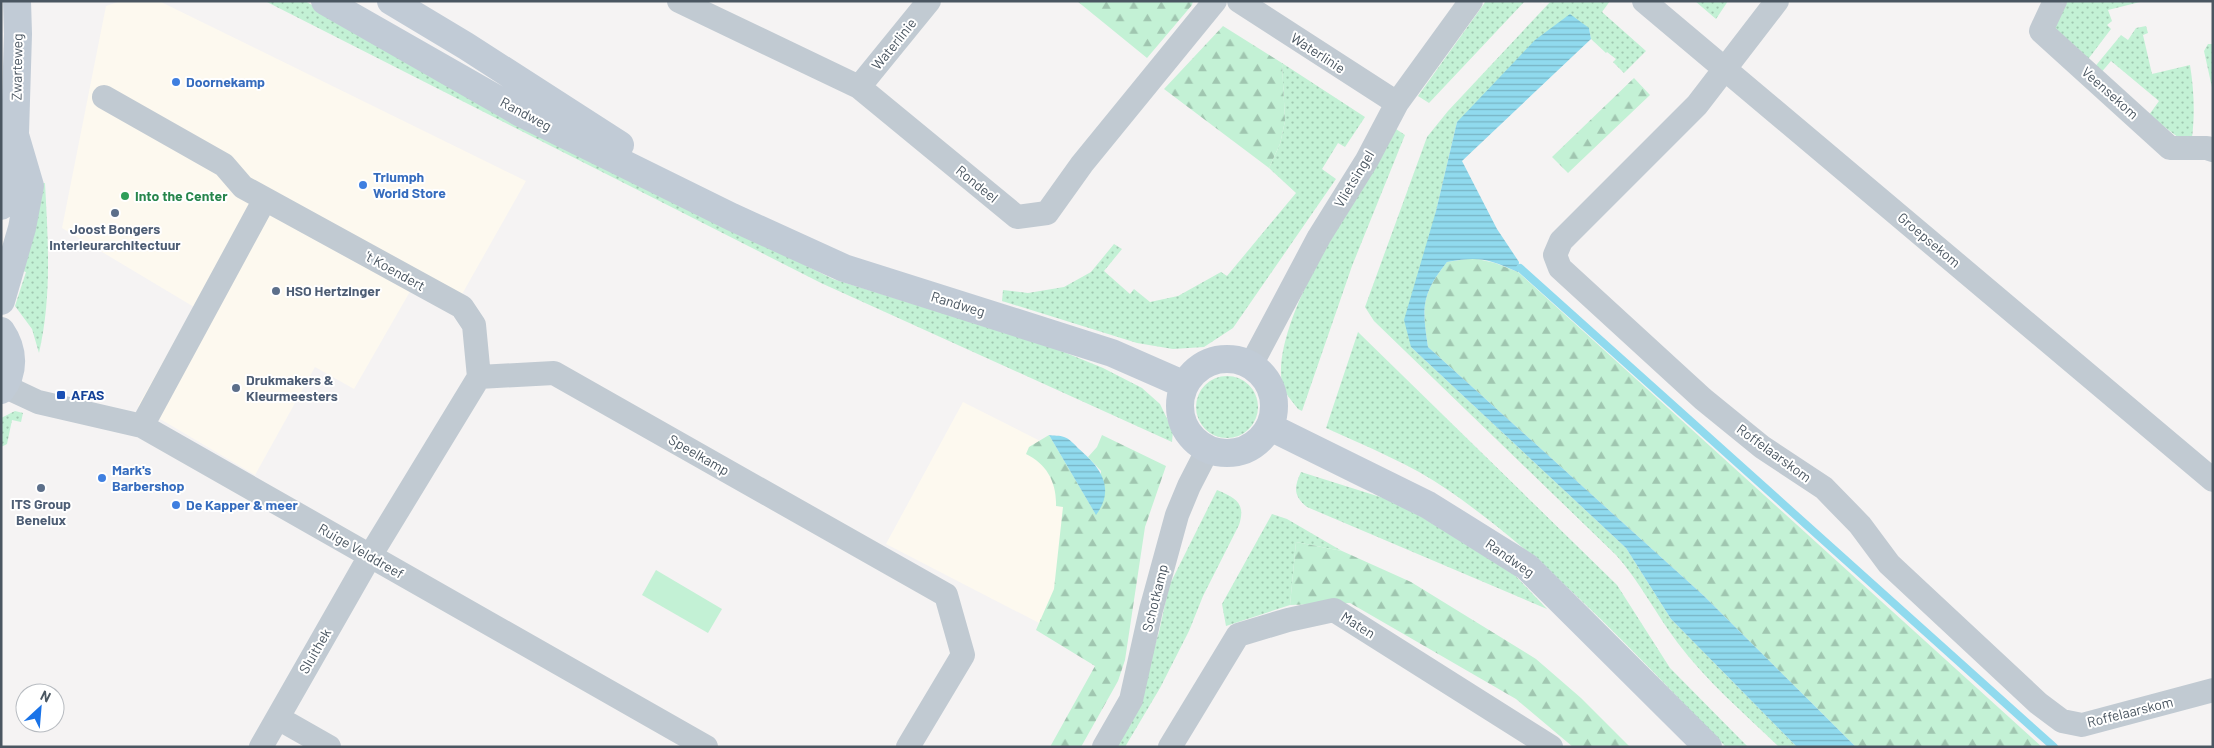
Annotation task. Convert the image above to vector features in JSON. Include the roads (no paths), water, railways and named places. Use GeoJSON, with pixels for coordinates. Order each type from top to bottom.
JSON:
{"type":"FeatureCollection","features":[{"type":"Feature","properties":{"kind":"main road","name":"Zwarteweg"},"geometry":{"type":"LineString","coordinates":[[1,206],[5,173],[15,134],[17,1]]}},
{"type":"Feature","properties":{"kind":"main road","name":"Randweg"},"geometry":{"type":"LineString","coordinates":[[325,1],[520,113],[732,217],[844,268],[1112,353],[1185,385]]}},
{"type":"Feature","properties":{"kind":"main road","name":"Randweg"},"geometry":{"type":"LineString","coordinates":[[391,1],[466,46],[732,217]]}},
{"type":"Feature","properties":{"kind":"main road","name":"Zwarteweg"},"geometry":{"type":"LineString","coordinates":[[1,301],[22,228],[30,186],[15,134]]}},
{"type":"Feature","properties":{"kind":"main road"},"geometry":{"type":"LineString","coordinates":[[1,331],[11,352],[10,376],[3,388]]}},
{"type":"Feature","properties":{"kind":"main road"},"geometry":{"type":"LineString","coordinates":[[1232,359],[1251,365],[1264,377],[1272,392],[1274,410],[1270,427],[1259,441],[1245,450],[1227,453],[1208,449],[1197,442],[1187,430],[1181,416],[1180,400],[1185,385],[1197,370],[1213,361],[1232,359]]}},
{"type":"Feature","properties":{"kind":"main road","name":"Randweg"},"geometry":{"type":"LineString","coordinates":[[1270,427],[1428,505],[1527,567],[1708,747]]}},
{"type":"Feature","properties":{"kind":"street","name":"Rondeel"},"geometry":{"type":"LineString","coordinates":[[679,1],[859,87],[1016,217],[1047,213],[1082,164],[1215,1]]}},
{"type":"Feature","properties":{"kind":"street","name":"Waterlinie"},"geometry":{"type":"LineString","coordinates":[[859,87],[929,1]]}},
{"type":"Feature","properties":{"kind":"street","name":"Waterlinie"},"geometry":{"type":"LineString","coordinates":[[1239,1],[1397,104]]}},
{"type":"Feature","properties":{"kind":"street","name":"Vlietsingel"},"geometry":{"type":"LineString","coordinates":[[1251,365],[1319,237],[1366,160],[1397,104],[1471,1]]}},
{"type":"Feature","properties":{"kind":"street","name":"Groepsekom"},"geometry":{"type":"LineString","coordinates":[[1644,1],[2213,480]]}},
{"type":"Feature","properties":{"kind":"street","name":"Roffelaarskom"},"geometry":{"type":"LineString","coordinates":[[1778,1],[1697,105],[1561,240],[1555,255],[1560,268],[1703,399],[1762,447],[1824,488],[1860,525],[1890,564],[2038,703],[2062,721],[2082,725],[2213,690]]}},
{"type":"Feature","properties":{"kind":"street","name":"Veensekom"},"geometry":{"type":"LineString","coordinates":[[2055,1],[2042,31],[2170,148],[2207,148],[2213,150]]}},
{"type":"Feature","properties":{"kind":"street","name":"'t Koendert"},"geometry":{"type":"LineString","coordinates":[[104,97],[224,165],[243,187],[462,308],[474,325],[479,377]]}},
{"type":"Feature","properties":{"kind":"street"},"geometry":{"type":"LineString","coordinates":[[142,426],[264,199]]}},
{"type":"Feature","properties":{"kind":"street","name":"Speelkamp"},"geometry":{"type":"LineString","coordinates":[[479,377],[554,373],[946,595],[963,655],[908,747]]}},
{"type":"Feature","properties":{"kind":"street"},"geometry":{"type":"LineString","coordinates":[[370,556],[479,377]]}},
{"type":"Feature","properties":{"kind":"street","name":"Ruige Velddreef"},"geometry":{"type":"LineString","coordinates":[[3,388],[38,402],[142,426],[706,747]]}},
{"type":"Feature","properties":{"kind":"street","name":"Schotkamp"},"geometry":{"type":"LineString","coordinates":[[1104,747],[1131,700],[1151,610],[1177,515],[1208,449]]}},
{"type":"Feature","properties":{"kind":"street","name":"Sluithek"},"geometry":{"type":"LineString","coordinates":[[261,747],[370,556]]}},
{"type":"Feature","properties":{"kind":"street","name":"Maten"},"geometry":{"type":"LineString","coordinates":[[1170,747],[1238,635],[1288,620],[1334,610],[1551,747]]}},
{"type":"Feature","properties":{"kind":"street"},"geometry":{"type":"LineString","coordinates":[[278,718],[329,747]]}},
{"type":"Feature","properties":{"kind":"water"},"geometry":{"type":"Polygon","coordinates":[[[1570,14],[1589,28],[1591,39],[1462,161],[1497,229],[1519,262],[1518,272],[1499,264],[1476,259],[1447,262],[1438,273],[1425,302],[1428,347],[1703,595],[1856,747],[1797,747],[1671,619],[1626,548],[1411,347],[1404,320],[1436,211],[1457,122],[1535,40],[1570,14]]]}},
{"type":"Feature","properties":{"kind":"water"},"geometry":{"type":"Polygon","coordinates":[[[1049,435],[1068,439],[1087,456],[1099,471],[1105,487],[1105,496],[1096,515],[1049,435]]]}},
{"type":"Feature","properties":{"kind":"waterway"},"geometry":{"type":"LineString","coordinates":[[1520,268],[2054,747]]}},
{"type":"Feature","properties":{"kind":"place","name":"Doornekamp"},"geometry":{"type":"Point","coordinates":[176,82]}},
{"type":"Feature","properties":{"kind":"place","name":"Triumph World Store"},"geometry":{"type":"Point","coordinates":[363,185]}},
{"type":"Feature","properties":{"kind":"place","name":"Into the Center"},"geometry":{"type":"Point","coordinates":[125,196]}},
{"type":"Feature","properties":{"kind":"place","name":"Joost Bongers Interieurarchitectuur"},"geometry":{"type":"Point","coordinates":[115,213]}},
{"type":"Feature","properties":{"kind":"place","name":"HSO Hertzinger"},"geometry":{"type":"Point","coordinates":[276,291]}},
{"type":"Feature","properties":{"kind":"place","name":"Drukmakers & Kleurmeesters"},"geometry":{"type":"Point","coordinates":[236,388]}},
{"type":"Feature","properties":{"kind":"place","name":"AFAS"},"geometry":{"type":"Point","coordinates":[61,395]}},
{"type":"Feature","properties":{"kind":"place","name":"Mark's Barbershop"},"geometry":{"type":"Point","coordinates":[102,478]}},
{"type":"Feature","properties":{"kind":"place","name":"ITS Group Benelux"},"geometry":{"type":"Point","coordinates":[41,488]}},
{"type":"Feature","properties":{"kind":"place","name":"De Kapper & meer"},"geometry":{"type":"Point","coordinates":[176,505]}}]}
